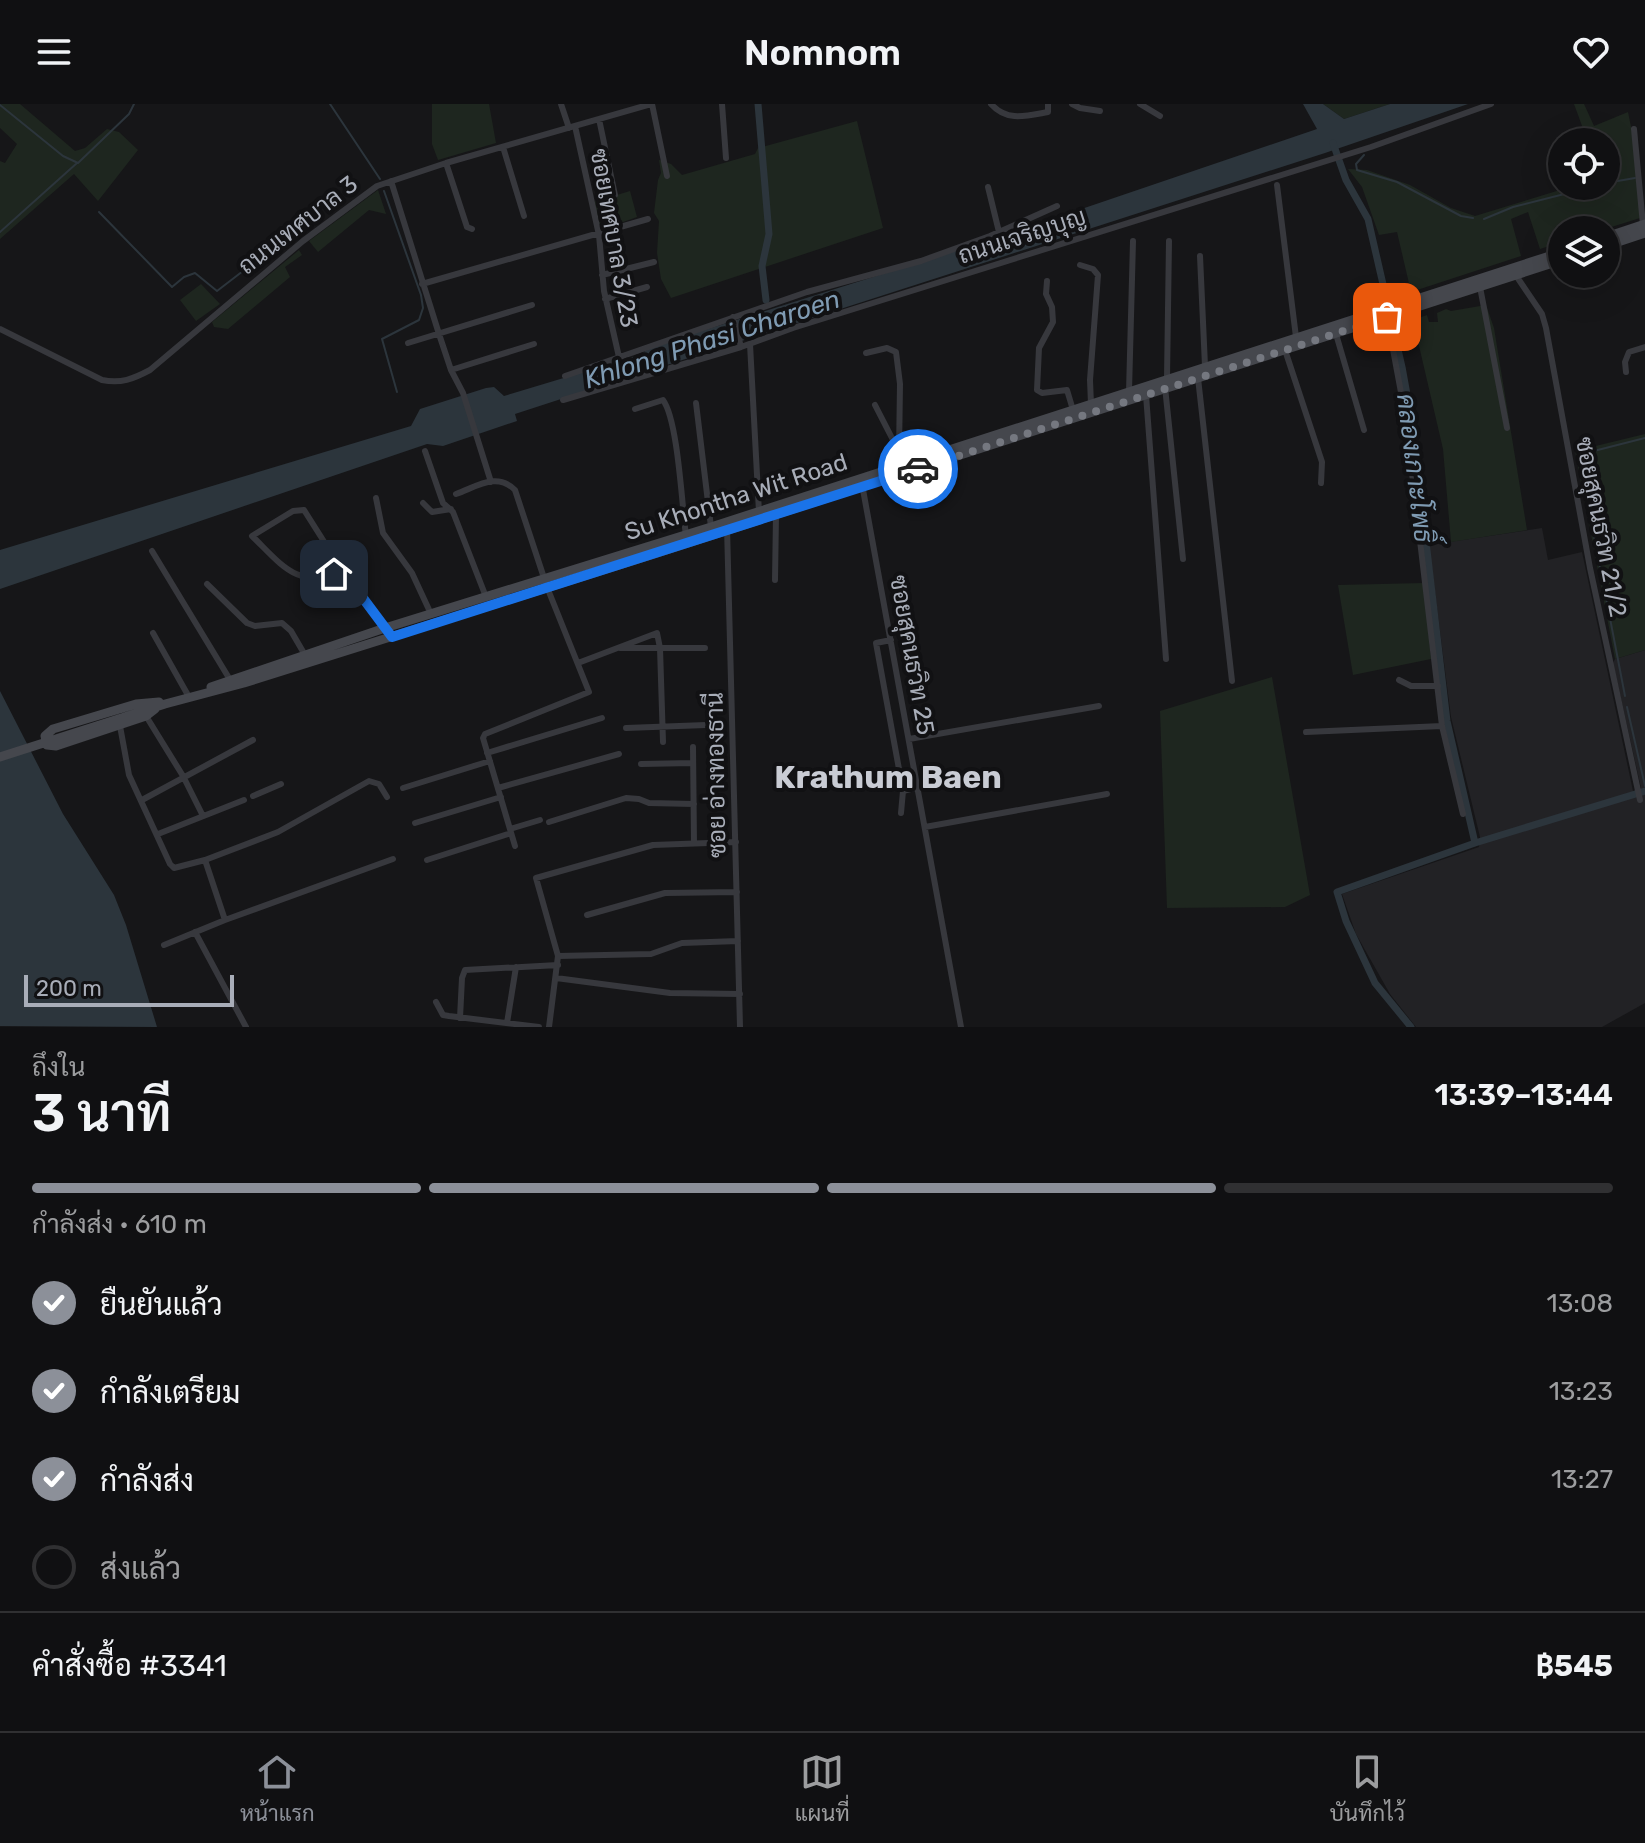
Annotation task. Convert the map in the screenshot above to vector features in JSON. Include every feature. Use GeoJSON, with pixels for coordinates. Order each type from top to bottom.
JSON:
{"type":"FeatureCollection","features":[{"type":"Feature","properties":{"kind":"main road"},"geometry":{"type":"LineString","coordinates":[[1620,233],[1644,227]]}},
{"type":"Feature","properties":{"kind":"main road"},"geometry":{"type":"LineString","coordinates":[[1620,239],[1644,227]]}},
{"type":"Feature","properties":{"kind":"main road","name":"Su Khontha Wit Road"},"geometry":{"type":"LineString","coordinates":[[0,757],[1146,395],[1166,382],[1198,378],[1336,334],[1480,287],[1548,258]]}},
{"type":"Feature","properties":{"kind":"main road","name":"Su Khontha Wit Road"},"geometry":{"type":"LineString","coordinates":[[759,516],[776,515],[903,465],[1166,382],[1205,366],[1548,263]]}},
{"type":"Feature","properties":{"kind":"main road","name":"Su Khontha Wit Road"},"geometry":{"type":"LineString","coordinates":[[687,539],[711,527],[727,526]]}},
{"type":"Feature","properties":{"kind":"main road","name":"Su Khontha Wit Road"},"geometry":{"type":"LineString","coordinates":[[232,683],[305,655],[388,632],[431,614],[545,583]]}},
{"type":"Feature","properties":{"kind":"main road"},"geometry":{"type":"LineString","coordinates":[[155,701],[156,708],[120,726],[56,746],[47,745],[45,740],[53,729],[136,704],[155,701]]}},
{"type":"Feature","properties":{"kind":"street","name":"ซอยเทศบาล 3/23"},"geometry":{"type":"LineString","coordinates":[[561,104],[572,127],[599,235],[605,299],[619,357]]}},
{"type":"Feature","properties":{"kind":"street","name":"ถนนเทศบาล 3"},"geometry":{"type":"LineString","coordinates":[[0,329],[102,380],[117,383],[135,379],[150,370],[303,241],[367,193],[391,181],[446,163],[652,104]]}},
{"type":"Feature","properties":{"kind":"street"},"geometry":{"type":"LineString","coordinates":[[652,104],[667,176]]}},
{"type":"Feature","properties":{"kind":"street"},"geometry":{"type":"LineString","coordinates":[[722,104],[726,158]]}},
{"type":"Feature","properties":{"kind":"street"},"geometry":{"type":"LineString","coordinates":[[991,104],[1002,114],[1015,118],[1048,112],[1048,104]]}},
{"type":"Feature","properties":{"kind":"street"},"geometry":{"type":"LineString","coordinates":[[1072,104],[1100,111]]}},
{"type":"Feature","properties":{"kind":"street"},"geometry":{"type":"LineString","coordinates":[[1140,104],[1160,116]]}},
{"type":"Feature","properties":{"kind":"street","name":"ถนนเจริญบุญ"},"geometry":{"type":"LineString","coordinates":[[563,400],[750,344],[823,318],[1371,147],[1491,104]]}},
{"type":"Feature","properties":{"kind":"street"},"geometry":{"type":"LineString","coordinates":[[599,119],[615,195]]}},
{"type":"Feature","properties":{"kind":"street"},"geometry":{"type":"LineString","coordinates":[[1634,129],[1644,227]]}},
{"type":"Feature","properties":{"kind":"street"},"geometry":{"type":"LineString","coordinates":[[503,147],[524,216]]}},
{"type":"Feature","properties":{"kind":"street"},"geometry":{"type":"LineString","coordinates":[[446,163],[467,227],[472,229]]}},
{"type":"Feature","properties":{"kind":"street"},"geometry":{"type":"LineString","coordinates":[[391,181],[422,284],[451,370],[463,393],[491,482]]}},
{"type":"Feature","properties":{"kind":"street"},"geometry":{"type":"LineString","coordinates":[[1277,185],[1296,337]]}},
{"type":"Feature","properties":{"kind":"street"},"geometry":{"type":"LineString","coordinates":[[988,187],[999,232]]}},
{"type":"Feature","properties":{"kind":"street"},"geometry":{"type":"LineString","coordinates":[[565,376],[827,285],[921,261],[1057,206]]}},
{"type":"Feature","properties":{"kind":"street"},"geometry":{"type":"LineString","coordinates":[[422,284],[648,219]]}},
{"type":"Feature","properties":{"kind":"street"},"geometry":{"type":"LineString","coordinates":[[1129,392],[1133,241]]}},
{"type":"Feature","properties":{"kind":"street"},"geometry":{"type":"LineString","coordinates":[[1169,241],[1166,382],[1183,559]]}},
{"type":"Feature","properties":{"kind":"street"},"geometry":{"type":"LineString","coordinates":[[1200,256],[1205,366]]}},
{"type":"Feature","properties":{"kind":"street"},"geometry":{"type":"LineString","coordinates":[[602,275],[654,262]]}},
{"type":"Feature","properties":{"kind":"street"},"geometry":{"type":"LineString","coordinates":[[1080,265],[1093,269],[1098,275],[1091,404]]}},
{"type":"Feature","properties":{"kind":"street","name":"ซอยสุคนธวิท 21/2"},"geometry":{"type":"LineString","coordinates":[[1513,272],[1542,314],[1546,328],[1590,568],[1639,796]]}},
{"type":"Feature","properties":{"kind":"street"},"geometry":{"type":"LineString","coordinates":[[1047,281],[1046,294],[1052,307],[1053,322],[1039,348],[1037,390],[1042,393],[1067,390],[1073,410]]}},
{"type":"Feature","properties":{"kind":"street"},"geometry":{"type":"LineString","coordinates":[[605,299],[647,287]]}},
{"type":"Feature","properties":{"kind":"street"},"geometry":{"type":"LineString","coordinates":[[1480,287],[1507,428]]}},
{"type":"Feature","properties":{"kind":"street"},"geometry":{"type":"LineString","coordinates":[[408,343],[532,305]]}},
{"type":"Feature","properties":{"kind":"street"},"geometry":{"type":"LineString","coordinates":[[1387,317],[1405,414],[1442,726],[1463,814]]}},
{"type":"Feature","properties":{"kind":"street"},"geometry":{"type":"LineString","coordinates":[[734,318],[740,345]]}},
{"type":"Feature","properties":{"kind":"street"},"geometry":{"type":"LineString","coordinates":[[1336,334],[1364,430]]}},
{"type":"Feature","properties":{"kind":"street"},"geometry":{"type":"LineString","coordinates":[[451,370],[534,344]]}},
{"type":"Feature","properties":{"kind":"street"},"geometry":{"type":"LineString","coordinates":[[750,344],[759,516]]}},
{"type":"Feature","properties":{"kind":"street"},"geometry":{"type":"LineString","coordinates":[[1626,372],[1625,362],[1629,352],[1645,347]]}},
{"type":"Feature","properties":{"kind":"street"},"geometry":{"type":"LineString","coordinates":[[866,353],[887,348],[896,352],[900,384],[899,453]]}},
{"type":"Feature","properties":{"kind":"street"},"geometry":{"type":"LineString","coordinates":[[1285,350],[1322,462],[1321,483]]}},
{"type":"Feature","properties":{"kind":"street"},"geometry":{"type":"LineString","coordinates":[[1198,378],[1232,681]]}},
{"type":"Feature","properties":{"kind":"street"},"geometry":{"type":"LineString","coordinates":[[1146,395],[1166,659]]}},
{"type":"Feature","properties":{"kind":"street"},"geometry":{"type":"LineString","coordinates":[[635,409],[663,400],[666,403],[687,539]]}},
{"type":"Feature","properties":{"kind":"street"},"geometry":{"type":"LineString","coordinates":[[696,403],[711,527]]}},
{"type":"Feature","properties":{"kind":"street"},"geometry":{"type":"LineString","coordinates":[[875,405],[903,465]]}},
{"type":"Feature","properties":{"kind":"street"},"geometry":{"type":"LineString","coordinates":[[425,451],[443,503],[451,509],[486,597]]}},
{"type":"Feature","properties":{"kind":"street"},"geometry":{"type":"LineString","coordinates":[[456,494],[491,482],[506,481],[515,490],[545,583],[589,692],[485,734],[483,738],[515,846]]}},
{"type":"Feature","properties":{"kind":"street","name":"ซอยสุคนธวิท 25"},"geometry":{"type":"LineString","coordinates":[[862,483],[961,1027]]}},
{"type":"Feature","properties":{"kind":"street"},"geometry":{"type":"LineString","coordinates":[[376,498],[383,533],[412,573],[431,614]]}},
{"type":"Feature","properties":{"kind":"street"},"geometry":{"type":"LineString","coordinates":[[423,503],[432,512],[451,509]]}},
{"type":"Feature","properties":{"kind":"street"},"geometry":{"type":"LineString","coordinates":[[342,570],[314,579],[296,576],[252,536],[293,511],[304,510],[342,570],[388,632]]}},
{"type":"Feature","properties":{"kind":"street"},"geometry":{"type":"LineString","coordinates":[[775,580],[776,515]]}},
{"type":"Feature","properties":{"kind":"street","name":"ซอย อ่างทองธานี"},"geometry":{"type":"LineString","coordinates":[[727,526],[740,1027]]}},
{"type":"Feature","properties":{"kind":"street"},"geometry":{"type":"LineString","coordinates":[[152,551],[232,683]]}},
{"type":"Feature","properties":{"kind":"street"},"geometry":{"type":"LineString","coordinates":[[207,584],[247,623],[255,626],[282,623],[291,631],[305,655]]}},
{"type":"Feature","properties":{"kind":"street"},"geometry":{"type":"LineString","coordinates":[[578,663],[655,632],[660,648],[663,742]]}},
{"type":"Feature","properties":{"kind":"street"},"geometry":{"type":"LineString","coordinates":[[153,633],[193,696]]}},
{"type":"Feature","properties":{"kind":"street"},"geometry":{"type":"LineString","coordinates":[[891,640],[876,643],[903,791],[901,813]]}},
{"type":"Feature","properties":{"kind":"street"},"geometry":{"type":"LineString","coordinates":[[616,647],[705,648]]}},
{"type":"Feature","properties":{"kind":"street"},"geometry":{"type":"LineString","coordinates":[[1399,680],[1411,686],[1438,686]]}},
{"type":"Feature","properties":{"kind":"street"},"geometry":{"type":"LineString","coordinates":[[909,739],[1099,706]]}},
{"type":"Feature","properties":{"kind":"street"},"geometry":{"type":"LineString","coordinates":[[156,708],[203,816]]}},
{"type":"Feature","properties":{"kind":"street"},"geometry":{"type":"LineString","coordinates":[[403,788],[602,718]]}},
{"type":"Feature","properties":{"kind":"street"},"geometry":{"type":"LineString","coordinates":[[626,728],[706,725]]}},
{"type":"Feature","properties":{"kind":"street"},"geometry":{"type":"LineString","coordinates":[[120,726],[129,775],[174,868],[205,860],[278,832],[369,781],[379,784],[387,797]]}},
{"type":"Feature","properties":{"kind":"street"},"geometry":{"type":"LineString","coordinates":[[1306,732],[1442,726]]}},
{"type":"Feature","properties":{"kind":"street"},"geometry":{"type":"LineString","coordinates":[[142,800],[253,740]]}},
{"type":"Feature","properties":{"kind":"street"},"geometry":{"type":"LineString","coordinates":[[693,747],[694,843]]}},
{"type":"Feature","properties":{"kind":"street"},"geometry":{"type":"LineString","coordinates":[[498,788],[619,754]]}},
{"type":"Feature","properties":{"kind":"street"},"geometry":{"type":"LineString","coordinates":[[641,764],[693,763]]}},
{"type":"Feature","properties":{"kind":"street"},"geometry":{"type":"LineString","coordinates":[[253,796],[281,784]]}},
{"type":"Feature","properties":{"kind":"street"},"geometry":{"type":"LineString","coordinates":[[903,791],[918,787]]}},
{"type":"Feature","properties":{"kind":"street"},"geometry":{"type":"LineString","coordinates":[[925,827],[1107,794]]}},
{"type":"Feature","properties":{"kind":"street"},"geometry":{"type":"LineString","coordinates":[[415,823],[501,797]]}},
{"type":"Feature","properties":{"kind":"street"},"geometry":{"type":"LineString","coordinates":[[549,822],[626,798],[649,803],[694,804]]}},
{"type":"Feature","properties":{"kind":"street"},"geometry":{"type":"LineString","coordinates":[[158,834],[244,800]]}},
{"type":"Feature","properties":{"kind":"street"},"geometry":{"type":"LineString","coordinates":[[427,860],[540,820]]}},
{"type":"Feature","properties":{"kind":"street"},"geometry":{"type":"LineString","coordinates":[[549,1027],[558,960],[536,878],[644,847],[736,842]]}},
{"type":"Feature","properties":{"kind":"street"},"geometry":{"type":"LineString","coordinates":[[164,945],[393,859]]}},
{"type":"Feature","properties":{"kind":"street"},"geometry":{"type":"LineString","coordinates":[[205,860],[225,920]]}},
{"type":"Feature","properties":{"kind":"street"},"geometry":{"type":"LineString","coordinates":[[587,915],[665,893],[737,892]]}},
{"type":"Feature","properties":{"kind":"street"},"geometry":{"type":"LineString","coordinates":[[195,932],[246,1027]]}},
{"type":"Feature","properties":{"kind":"street"},"geometry":{"type":"LineString","coordinates":[[460,1018],[465,970],[661,953],[682,943],[738,941]]}},
{"type":"Feature","properties":{"kind":"street"},"geometry":{"type":"LineString","coordinates":[[507,1023],[516,967]]}},
{"type":"Feature","properties":{"kind":"street"},"geometry":{"type":"LineString","coordinates":[[556,978],[670,993],[740,994]]}},
{"type":"Feature","properties":{"kind":"street"},"geometry":{"type":"LineString","coordinates":[[436,1002],[443,1015],[539,1027]]}},
{"type":"Feature","properties":{"kind":"shaded area"},"geometry":{"type":"Polygon","coordinates":[[[0,104],[20,104],[75,151],[85,148],[107,129],[119,132],[138,150],[98,201],[74,174],[0,239],[0,161],[5,163],[17,144],[0,128],[0,104]]]}},
{"type":"Feature","properties":{"kind":"shaded area"},"geometry":{"type":"Polygon","coordinates":[[[432,104],[489,104],[496,143],[438,160],[432,144],[432,104]]]}},
{"type":"Feature","properties":{"kind":"shaded area"},"geometry":{"type":"Polygon","coordinates":[[[1323,104],[1390,104],[1344,119],[1323,104]]]}},
{"type":"Feature","properties":{"kind":"shaded area"},"geometry":{"type":"Polygon","coordinates":[[[1574,104],[1584,104],[1594,126],[1628,112],[1640,218],[1620,224],[1620,216],[1548,216],[1548,246],[1540,249],[1528,212],[1511,219],[1521,256],[1411,292],[1397,232],[1379,235],[1362,187],[1348,169],[1367,170],[1410,185],[1451,208],[1475,216],[1548,194],[1548,200],[1620,200],[1620,128],[1583,128],[1574,104]]]}},
{"type":"Feature","properties":{"kind":"shaded area"},"geometry":{"type":"Polygon","coordinates":[[[857,121],[883,228],[671,298],[661,279],[657,253],[659,221],[654,213],[661,173],[659,160],[671,164],[682,175],[755,154],[758,148],[857,121]]]}},
{"type":"Feature","properties":{"kind":"shaded area"},"geometry":{"type":"Polygon","coordinates":[[[378,190],[386,214],[369,210],[318,252],[309,241],[378,190]]]}},
{"type":"Feature","properties":{"kind":"shaded area"},"geometry":{"type":"Polygon","coordinates":[[[630,191],[637,217],[601,230],[594,202],[630,191]]]}},
{"type":"Feature","properties":{"kind":"shaded area"},"geometry":{"type":"Polygon","coordinates":[[[299,250],[302,255],[285,267],[290,277],[228,329],[214,327],[212,322],[299,250]]]}},
{"type":"Feature","properties":{"kind":"shaded area"},"geometry":{"type":"Polygon","coordinates":[[[201,284],[220,304],[196,321],[180,300],[201,284]]]}},
{"type":"Feature","properties":{"kind":"shaded area"},"geometry":{"type":"Polygon","coordinates":[[[1486,305],[1494,328],[1527,530],[1451,542],[1443,449],[1413,320],[1427,315],[1429,322],[1438,322],[1437,313],[1446,309],[1451,311],[1486,305]]]}},
{"type":"Feature","properties":{"kind":"shaded area"},"geometry":{"type":"Polygon","coordinates":[[[1645,434],[1645,650],[1615,659],[1575,451],[1645,434]]]}},
{"type":"Feature","properties":{"kind":"shaded area"},"geometry":{"type":"Polygon","coordinates":[[[1542,528],[1548,560],[1582,552],[1633,791],[1641,788],[1613,663],[1615,659],[1645,650],[1645,788],[1642,789],[1645,792],[1645,1003],[1602,1027],[1416,1027],[1390,994],[1356,934],[1342,894],[1479,847],[1480,837],[1451,717],[1429,545],[1542,528]]]}},
{"type":"Feature","properties":{"kind":"shaded area"},"geometry":{"type":"Polygon","coordinates":[[[1424,583],[1431,659],[1353,675],[1338,585],[1424,583]]]}},
{"type":"Feature","properties":{"kind":"shaded area"},"geometry":{"type":"Polygon","coordinates":[[[1272,677],[1310,895],[1285,907],[1167,908],[1160,711],[1272,677]]]}},
{"type":"Feature","properties":{"kind":"water","name":"Khlong Phasi Charoen"},"geometry":{"type":"Polygon","coordinates":[[[1303,104],[1323,104],[1344,119],[1390,104],[1468,104],[515,414],[517,421],[443,446],[427,444],[0,589],[0,550],[411,426],[420,409],[486,388],[494,387],[504,396],[640,355],[651,347],[984,242],[1317,129],[1303,104]]]}},
{"type":"Feature","properties":{"kind":"water"},"geometry":{"type":"Polygon","coordinates":[[[0,691],[63,814],[114,895],[157,1027],[0,1026],[0,691]]]}},
{"type":"Feature","properties":{"kind":"waterway"},"geometry":{"type":"LineString","coordinates":[[0,105],[63,156],[78,163],[129,114],[134,104]]}},
{"type":"Feature","properties":{"kind":"waterway"},"geometry":{"type":"LineString","coordinates":[[330,104],[380,179]]}},
{"type":"Feature","properties":{"kind":"waterway","name":"Khlong Phasi Charoen"},"geometry":{"type":"LineString","coordinates":[[758,104],[769,234],[762,266],[766,300]]}},
{"type":"Feature","properties":{"kind":"waterway","name":"คลองเกาะโพธิ์"},"geometry":{"type":"LineString","coordinates":[[1333,143],[1346,180],[1368,219],[1402,367],[1412,422],[1447,721],[1475,843]]}},
{"type":"Feature","properties":{"kind":"waterway"},"geometry":{"type":"LineString","coordinates":[[1364,155],[1356,164],[1357,170],[1397,182],[1461,216],[1473,218]]}},
{"type":"Feature","properties":{"kind":"waterway"},"geometry":{"type":"LineString","coordinates":[[0,232],[77,163]]}},
{"type":"Feature","properties":{"kind":"waterway"},"geometry":{"type":"LineString","coordinates":[[1620,181],[1635,178]]}},
{"type":"Feature","properties":{"kind":"waterway"},"geometry":{"type":"LineString","coordinates":[[384,191],[423,308],[419,320],[382,339],[397,392]]}},
{"type":"Feature","properties":{"kind":"waterway"},"geometry":{"type":"LineString","coordinates":[[1484,219],[1513,207],[1548,198]]}},
{"type":"Feature","properties":{"kind":"waterway"},"geometry":{"type":"LineString","coordinates":[[99,212],[172,287],[195,273],[217,291],[277,245],[278,239]]}},
{"type":"Feature","properties":{"kind":"waterway"},"geometry":{"type":"LineString","coordinates":[[1625,696],[1580,463],[1586,453],[1645,438]]}},
{"type":"Feature","properties":{"kind":"waterway"},"geometry":{"type":"LineString","coordinates":[[1627,707],[1645,786]]}},
{"type":"Feature","properties":{"kind":"waterway","name":"คลองเกาะโพธิ์"},"geometry":{"type":"LineString","coordinates":[[1411,1027],[1375,983],[1346,921],[1337,892],[1475,843],[1645,791]]}},
{"type":"Feature","properties":{"kind":"way so far"},"geometry":{"type":"LineString","coordinates":[[918,469],[1387,317]]}},
{"type":"Feature","properties":{"kind":"district","name":"Krathum Baen"},"geometry":{"type":"Point","coordinates":[888,777]}},
{"type":"Feature","properties":{"kind":"route"},"geometry":{"type":"LineString","coordinates":[[334,574],[342,570],[392,637],[918,469]]}}]}
